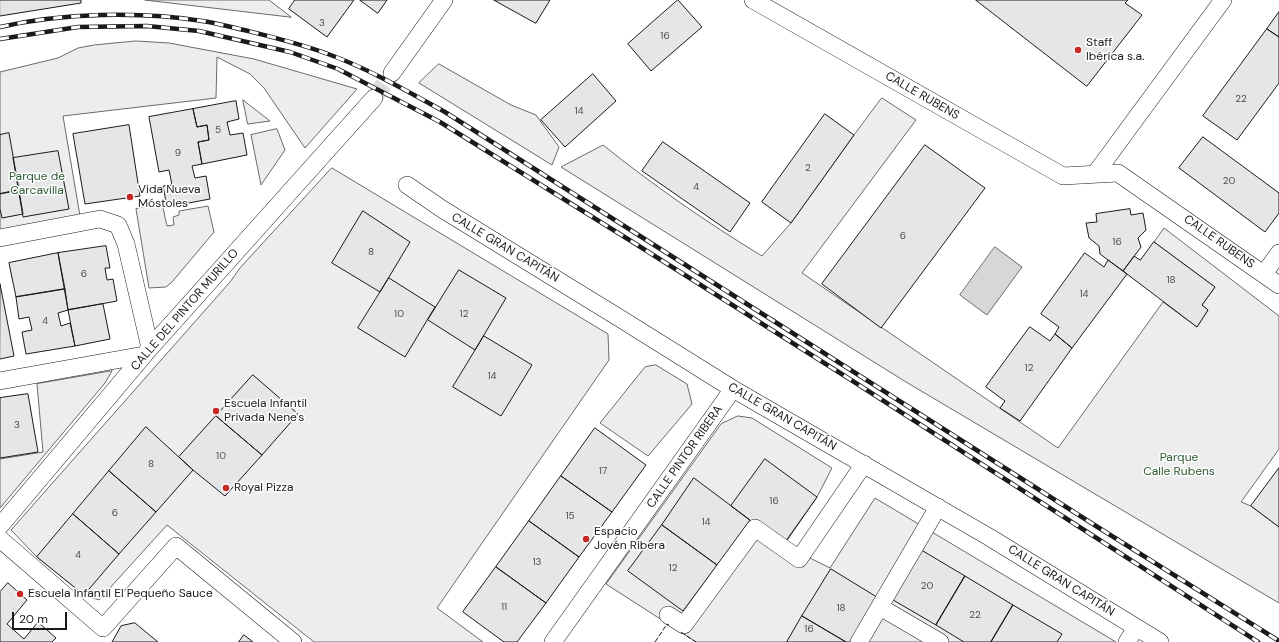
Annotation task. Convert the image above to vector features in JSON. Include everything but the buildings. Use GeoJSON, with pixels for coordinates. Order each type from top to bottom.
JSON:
{"type":"FeatureCollection","features":[{"type":"Feature","properties":{"kind":"street"},"geometry":{"type":"LineString","coordinates":[[392,73],[444,0]]}},
{"type":"Feature","properties":{"kind":"street","name":"CALLE RUBENS"},"geometry":{"type":"LineString","coordinates":[[753,0],[1063,176],[1118,173],[1279,285]]}},
{"type":"Feature","properties":{"kind":"street"},"geometry":{"type":"LineString","coordinates":[[1095,174],[1223,0]]}},
{"type":"Feature","properties":{"kind":"street","name":"CALLE DEL PINTOR MURILLO"},"geometry":{"type":"LineString","coordinates":[[0,526],[147,351],[374,98]]}},
{"type":"Feature","properties":{"kind":"street","name":"CALLE GRAN CAPITÁN"},"geometry":{"type":"LineString","coordinates":[[407,185],[442,209],[733,389],[989,537],[1160,642]]}},
{"type":"Feature","properties":{"kind":"street"},"geometry":{"type":"LineString","coordinates":[[0,238],[100,219],[118,225],[126,244],[147,351],[0,381]]}},
{"type":"Feature","properties":{"kind":"street"},"geometry":{"type":"LineString","coordinates":[[1264,274],[1279,253]]}},
{"type":"Feature","properties":{"kind":"street","name":"CALLE PINTOR RIBERA"},"geometry":{"type":"LineString","coordinates":[[553,642],[733,389]]}},
{"type":"Feature","properties":{"kind":"street"},"geometry":{"type":"LineString","coordinates":[[668,615],[684,625],[755,528],[799,560],[864,464]]}},
{"type":"Feature","properties":{"kind":"street"},"geometry":{"type":"LineString","coordinates":[[859,642],[938,507]]}},
{"type":"Feature","properties":{"kind":"street"},"geometry":{"type":"LineString","coordinates":[[0,539],[104,628],[176,546],[293,642]]}},
{"type":"Feature","properties":{"kind":"street"},"geometry":{"type":"LineString","coordinates":[[880,607],[940,642]]}},
{"type":"Feature","properties":{"kind":"street"},"geometry":{"type":"LineString","coordinates":[[1127,642],[1136,628]]}},
{"type":"Feature","properties":{"kind":"green space"},"geometry":{"type":"Polygon","coordinates":[[[145,0],[269,0],[291,17],[145,0]]]}},
{"type":"Feature","properties":{"kind":"green space","name":"Parque de Carcavilla"},"geometry":{"type":"Polygon","coordinates":[[[136,41],[169,43],[254,59],[357,89],[305,148],[264,88],[250,74],[217,57],[216,98],[63,116],[80,216],[0,231],[0,72],[58,58],[78,48],[136,41]]]}},
{"type":"Feature","properties":{"kind":"green space"},"geometry":{"type":"Polygon","coordinates":[[[439,64],[511,105],[536,115],[559,147],[552,165],[419,83],[439,64]]]}},
{"type":"Feature","properties":{"kind":"green space","name":"Parque Calle Rubens"},"geometry":{"type":"Polygon","coordinates":[[[882,98],[916,120],[802,273],[1058,448],[1163,302],[1197,327],[1208,310],[1202,305],[1215,287],[1154,242],[1164,228],[1279,316],[1279,449],[1241,502],[1251,506],[1279,527],[1279,603],[906,382],[561,167],[603,145],[680,203],[762,256],[791,223],[882,98]]]}},
{"type":"Feature","properties":{"kind":"green space"},"geometry":{"type":"Polygon","coordinates":[[[243,100],[270,121],[248,124],[243,100]]]}},
{"type":"Feature","properties":{"kind":"green space"},"geometry":{"type":"Polygon","coordinates":[[[277,129],[285,150],[261,185],[251,135],[277,129]]]}},
{"type":"Feature","properties":{"kind":"green space"},"geometry":{"type":"Polygon","coordinates":[[[332,168],[608,334],[609,360],[437,608],[483,642],[314,642],[167,525],[99,600],[84,595],[37,557],[11,530],[230,282],[240,268],[332,168]]]}},
{"type":"Feature","properties":{"kind":"green space"},"geometry":{"type":"Polygon","coordinates":[[[162,203],[167,226],[174,225],[173,217],[179,215],[179,211],[208,206],[214,232],[172,282],[166,287],[149,288],[136,209],[162,203]]]}},
{"type":"Feature","properties":{"kind":"green space"},"geometry":{"type":"Polygon","coordinates":[[[656,365],[687,384],[692,404],[648,456],[600,423],[645,367],[656,365]]]}},
{"type":"Feature","properties":{"kind":"green space"},"geometry":{"type":"Polygon","coordinates":[[[112,371],[105,383],[0,508],[0,459],[43,452],[37,384],[112,371]]]}},
{"type":"Feature","properties":{"kind":"green space"},"geometry":{"type":"Polygon","coordinates":[[[738,416],[752,418],[832,468],[817,497],[784,545],[830,568],[875,498],[1116,642],[696,642],[606,584],[721,424],[738,416]]]}},
{"type":"Feature","properties":{"kind":"shaded area"},"geometry":{"type":"Polygon","coordinates":[[[995,247],[1022,267],[987,315],[960,295],[995,247]]]}},
{"type":"Feature","properties":{"kind":"tunnel"},"geometry":{"type":"LineString","coordinates":[[374,98],[392,73]]}},
{"type":"Feature","properties":{"kind":"railway"},"geometry":{"type":"LineString","coordinates":[[0,27],[24,22],[75,16],[127,15],[178,18],[218,24],[297,44],[328,54],[373,73],[445,112],[1279,641]]}},
{"type":"Feature","properties":{"kind":"railway"},"geometry":{"type":"LineString","coordinates":[[0,39],[78,27],[147,26],[199,31],[290,52],[338,69],[440,122],[848,378],[1258,642]]}},
{"type":"Feature","properties":{"kind":"fence"},"geometry":{"type":"LineString","coordinates":[[655,642],[667,624],[669,625]]}},
{"type":"Feature","properties":{"kind":"fence"},"geometry":{"type":"LineString","coordinates":[[681,632],[696,642]]}},
{"type":"Feature","properties":{"kind":"place","name":"Staff Ibérica s.a."},"geometry":{"type":"Point","coordinates":[1078,50]}},
{"type":"Feature","properties":{"kind":"place","name":"Vida Nueva Móstoles"},"geometry":{"type":"Point","coordinates":[130,197]}},
{"type":"Feature","properties":{"kind":"place","name":"Escuela Infantil Privada Nene's"},"geometry":{"type":"Point","coordinates":[216,411]}},
{"type":"Feature","properties":{"kind":"place","name":"Royal Pizza"},"geometry":{"type":"Point","coordinates":[226,488]}},
{"type":"Feature","properties":{"kind":"place","name":"Espacio Jovén Ribera"},"geometry":{"type":"Point","coordinates":[586,539]}},
{"type":"Feature","properties":{"kind":"place","name":"Escuela Infantil El Pequeño Sauce"},"geometry":{"type":"Point","coordinates":[20,594]}}]}
